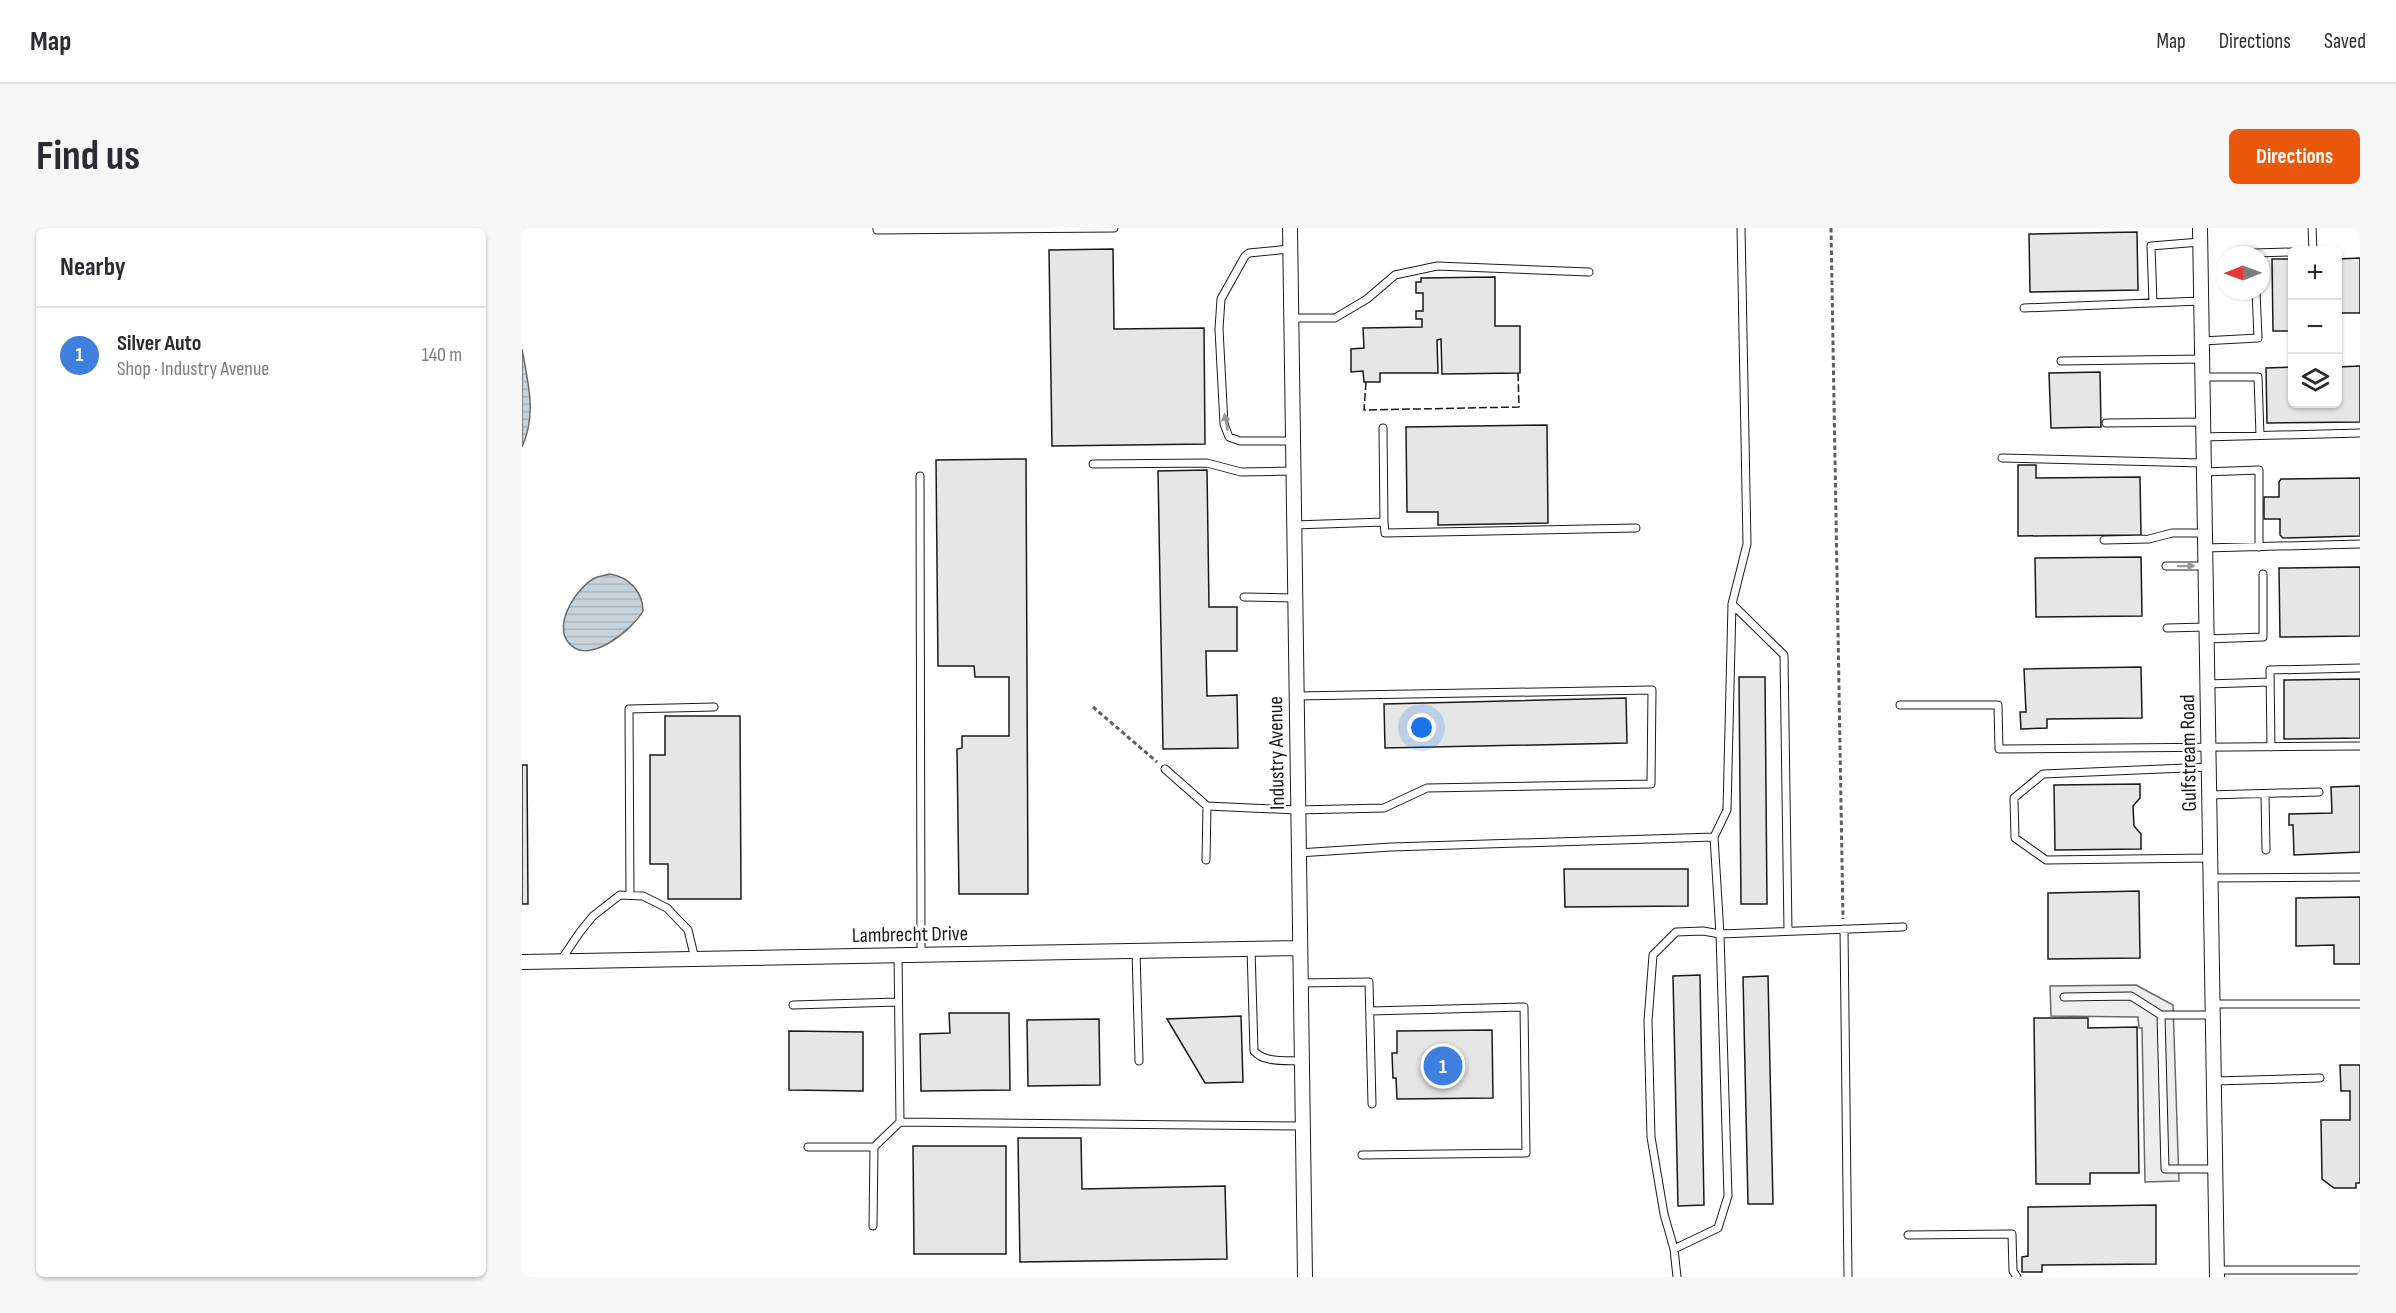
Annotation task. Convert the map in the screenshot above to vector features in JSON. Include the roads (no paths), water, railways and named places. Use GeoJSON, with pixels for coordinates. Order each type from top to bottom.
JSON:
{"type":"FeatureCollection","features":[{"type":"Feature","properties":{"kind":"street","name":"Industry Avenue"},"geometry":{"type":"LineString","coordinates":[[1290,228],[1305,1277]]}},
{"type":"Feature","properties":{"kind":"street","name":"Gulfstream Road"},"geometry":{"type":"LineString","coordinates":[[2200,235],[2217,1274]]}},
{"type":"Feature","properties":{"kind":"street","name":"Lambrecht Drive"},"geometry":{"type":"LineString","coordinates":[[522,962],[1299,948]]}},
{"type":"Feature","properties":{"kind":"lane"},"geometry":{"type":"LineString","coordinates":[[877,228],[877,230],[1114,228]]}},
{"type":"Feature","properties":{"kind":"lane"},"geometry":{"type":"LineString","coordinates":[[1674,1249],[1718,1228],[1728,1196],[1720,934],[1714,837],[1727,810],[1732,604],[1747,544],[1741,228]]}},
{"type":"Feature","properties":{"kind":"lane"},"geometry":{"type":"LineString","coordinates":[[2312,228],[2313,246]]}},
{"type":"Feature","properties":{"kind":"lane"},"geometry":{"type":"LineString","coordinates":[[2153,303],[2151,246],[2200,235]]}},
{"type":"Feature","properties":{"kind":"lane"},"geometry":{"type":"LineString","coordinates":[[1290,249],[1249,253],[1245,256],[1221,299],[1220,329],[1224,424],[1229,437],[1240,441],[1293,441]]}},
{"type":"Feature","properties":{"kind":"lane"},"geometry":{"type":"LineString","coordinates":[[2270,253],[2288,252]]}},
{"type":"Feature","properties":{"kind":"lane"},"geometry":{"type":"LineString","coordinates":[[1292,318],[1335,318],[1367,299],[1395,275],[1437,266],[1589,272]]}},
{"type":"Feature","properties":{"kind":"lane"},"geometry":{"type":"LineString","coordinates":[[2202,341],[2258,338],[2256,300]]}},
{"type":"Feature","properties":{"kind":"lane"},"geometry":{"type":"LineString","coordinates":[[2024,308],[2201,301]]}},
{"type":"Feature","properties":{"kind":"lane"},"geometry":{"type":"LineString","coordinates":[[2061,361],[2202,359]]}},
{"type":"Feature","properties":{"kind":"lane"},"geometry":{"type":"LineString","coordinates":[[2202,377],[2258,377],[2260,435]]}},
{"type":"Feature","properties":{"kind":"lane"},"geometry":{"type":"LineString","coordinates":[[2106,423],[2203,422]]}},
{"type":"Feature","properties":{"kind":"lane"},"geometry":{"type":"LineString","coordinates":[[1383,428],[1385,533],[1636,528]]}},
{"type":"Feature","properties":{"kind":"lane"},"geometry":{"type":"LineString","coordinates":[[2203,437],[2360,433]]}},
{"type":"Feature","properties":{"kind":"lane"},"geometry":{"type":"LineString","coordinates":[[2002,458],[2259,470],[2259,546]]}},
{"type":"Feature","properties":{"kind":"lane"},"geometry":{"type":"LineString","coordinates":[[1093,464],[1207,464],[1241,472],[1293,471]]}},
{"type":"Feature","properties":{"kind":"lane"},"geometry":{"type":"LineString","coordinates":[[920,476],[921,955]]}},
{"type":"Feature","properties":{"kind":"lane"},"geometry":{"type":"LineString","coordinates":[[1294,525],[1384,522]]}},
{"type":"Feature","properties":{"kind":"lane"},"geometry":{"type":"LineString","coordinates":[[2104,540],[2149,539],[2172,533],[2205,533]]}},
{"type":"Feature","properties":{"kind":"lane"},"geometry":{"type":"LineString","coordinates":[[2205,548],[2360,544]]}},
{"type":"Feature","properties":{"kind":"lane"},"geometry":{"type":"LineString","coordinates":[[2166,566],[2205,566]]}},
{"type":"Feature","properties":{"kind":"lane"},"geometry":{"type":"LineString","coordinates":[[2167,628],[2263,637],[2263,574]]}},
{"type":"Feature","properties":{"kind":"lane"},"geometry":{"type":"LineString","coordinates":[[1244,597],[1295,598]]}},
{"type":"Feature","properties":{"kind":"lane"},"geometry":{"type":"LineString","coordinates":[[1732,604],[1784,656],[1788,931]]}},
{"type":"Feature","properties":{"kind":"lane"},"geometry":{"type":"LineString","coordinates":[[2271,747],[2270,670],[2360,668]]}},
{"type":"Feature","properties":{"kind":"lane"},"geometry":{"type":"LineString","coordinates":[[2207,684],[2270,682]]}},
{"type":"Feature","properties":{"kind":"lane"},"geometry":{"type":"LineString","coordinates":[[1165,769],[1207,806],[1297,810],[1384,808],[1427,788],[1651,784],[1652,690],[1296,696]]}},
{"type":"Feature","properties":{"kind":"lane"},"geometry":{"type":"LineString","coordinates":[[1900,705],[1998,705],[1999,749],[2360,746]]}},
{"type":"Feature","properties":{"kind":"lane"},"geometry":{"type":"LineString","coordinates":[[630,895],[628,709],[714,707]]}},
{"type":"Feature","properties":{"kind":"lane"},"geometry":{"type":"LineString","coordinates":[[2209,767],[2043,774],[2014,798],[2015,838],[2046,860],[2210,858]]}},
{"type":"Feature","properties":{"kind":"lane"},"geometry":{"type":"LineString","coordinates":[[2209,795],[2319,792]]}},
{"type":"Feature","properties":{"kind":"lane"},"geometry":{"type":"LineString","coordinates":[[2265,794],[2266,850]]}},
{"type":"Feature","properties":{"kind":"lane"},"geometry":{"type":"LineString","coordinates":[[1206,860],[1207,806]]}},
{"type":"Feature","properties":{"kind":"lane"},"geometry":{"type":"LineString","coordinates":[[1298,854],[1391,847],[1714,837]]}},
{"type":"Feature","properties":{"kind":"lane"},"geometry":{"type":"LineString","coordinates":[[2211,878],[2360,877]]}},
{"type":"Feature","properties":{"kind":"lane"},"geometry":{"type":"LineString","coordinates":[[561,961],[593,916],[620,895],[643,896],[667,908],[688,930],[694,959]]}},
{"type":"Feature","properties":{"kind":"lane"},"geometry":{"type":"LineString","coordinates":[[1677,1277],[1674,1249],[1664,1214],[1651,1137],[1648,1021],[1653,955],[1676,932],[1703,931],[1720,934],[1903,927]]}},
{"type":"Feature","properties":{"kind":"lane"},"geometry":{"type":"LineString","coordinates":[[1844,929],[1848,1277]]}},
{"type":"Feature","properties":{"kind":"lane"},"geometry":{"type":"LineString","coordinates":[[1251,948],[1254,1051],[1258,1056],[1275,1060],[1301,1061]]}},
{"type":"Feature","properties":{"kind":"lane"},"geometry":{"type":"LineString","coordinates":[[1136,951],[1139,1061]]}},
{"type":"Feature","properties":{"kind":"lane"},"geometry":{"type":"LineString","coordinates":[[898,955],[900,1122]]}},
{"type":"Feature","properties":{"kind":"lane"},"geometry":{"type":"LineString","coordinates":[[1300,983],[1369,982],[1372,1104]]}},
{"type":"Feature","properties":{"kind":"lane"},"geometry":{"type":"LineString","coordinates":[[2064,997],[2132,996],[2161,1015],[2213,1010],[2360,1004]]}},
{"type":"Feature","properties":{"kind":"lane"},"geometry":{"type":"LineString","coordinates":[[794,1005],[898,1002]]}},
{"type":"Feature","properties":{"kind":"lane"},"geometry":{"type":"LineString","coordinates":[[1362,1155],[1526,1153],[1524,1007],[1370,1011]]}},
{"type":"Feature","properties":{"kind":"lane"},"geometry":{"type":"LineString","coordinates":[[2161,1015],[2165,1169],[2216,1169]]}},
{"type":"Feature","properties":{"kind":"lane"},"geometry":{"type":"LineString","coordinates":[[2214,1081],[2320,1078]]}},
{"type":"Feature","properties":{"kind":"lane"},"geometry":{"type":"LineString","coordinates":[[808,1147],[874,1147],[900,1122],[1302,1126]]}},
{"type":"Feature","properties":{"kind":"lane"},"geometry":{"type":"LineString","coordinates":[[873,1226],[874,1147]]}},
{"type":"Feature","properties":{"kind":"lane"},"geometry":{"type":"LineString","coordinates":[[1908,1235],[2012,1234],[2013,1271],[2017,1277]]}},
{"type":"Feature","properties":{"kind":"lane"},"geometry":{"type":"LineString","coordinates":[[2217,1274],[2360,1270]]}},
{"type":"Feature","properties":{"kind":"place","name":"Silver Auto"},"geometry":{"type":"Point","coordinates":[1443,1066]}}]}
